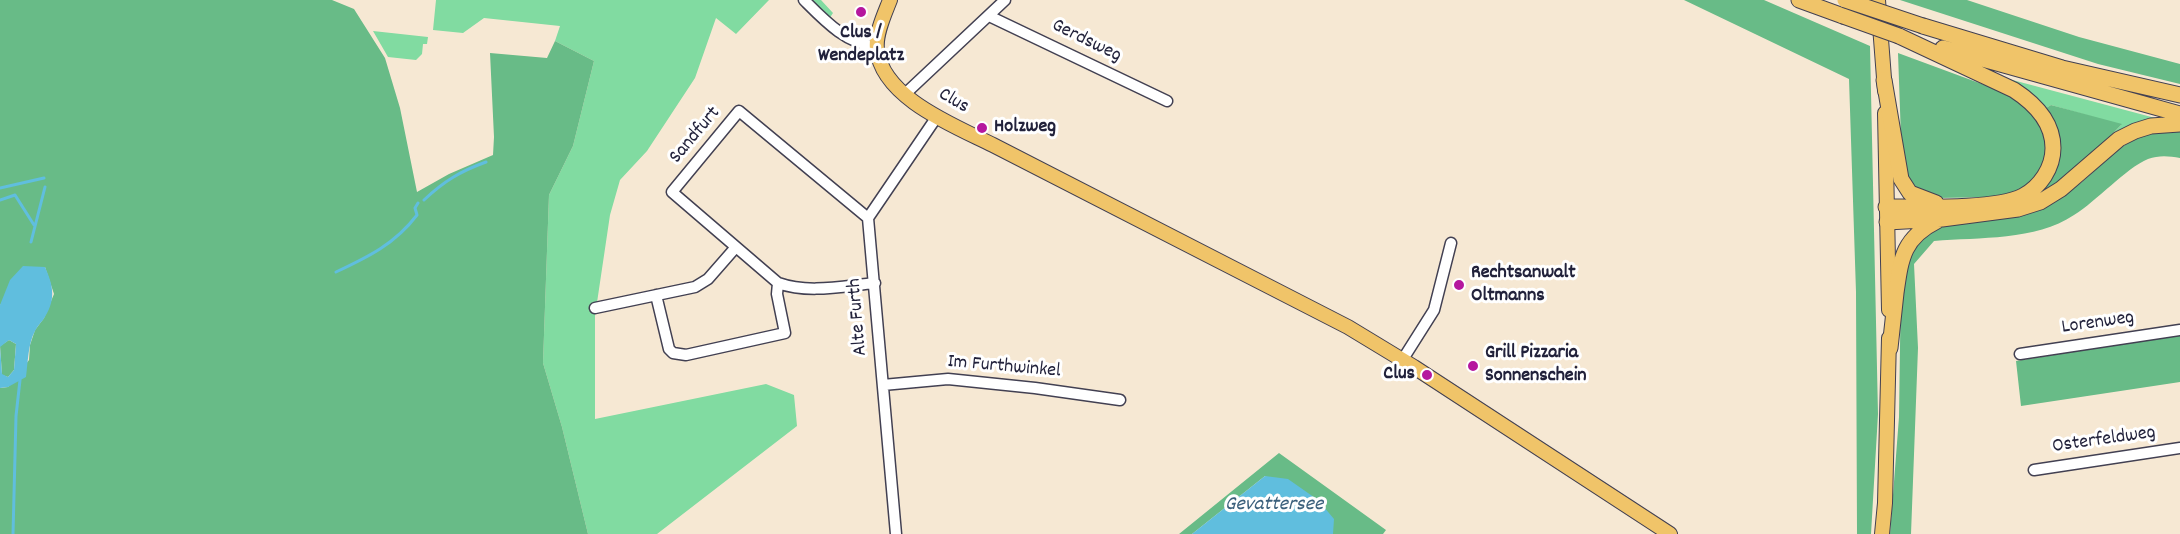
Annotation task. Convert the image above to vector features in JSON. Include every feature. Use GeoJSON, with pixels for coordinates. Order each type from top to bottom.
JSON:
{"type":"FeatureCollection","features":[{"type":"Feature","properties":{"kind":"highway"},"geometry":{"type":"LineString","coordinates":[[1798,0],[1923,45],[2180,114]]}},
{"type":"Feature","properties":{"kind":"highway"},"geometry":{"type":"LineString","coordinates":[[1845,0],[2062,68],[2180,95]]}},
{"type":"Feature","properties":{"kind":"highway"},"geometry":{"type":"LineString","coordinates":[[1890,348],[1900,259],[1912,239],[1922,228],[1945,212],[2022,196],[2040,182],[2046,174],[2051,164],[2053,150],[2052,137],[2042,115],[2027,99],[2014,90],[1923,45]]}},
{"type":"Feature","properties":{"kind":"highway"},"geometry":{"type":"LineString","coordinates":[[1884,80],[1901,179],[1910,193],[1945,212]]}},
{"type":"Feature","properties":{"kind":"highway"},"geometry":{"type":"LineString","coordinates":[[1886,215],[2018,209],[2040,202],[2078,176],[2119,139],[2151,126],[2180,124]]}},
{"type":"Feature","properties":{"kind":"main road"},"geometry":{"type":"LineString","coordinates":[[876,46],[890,0]]}},
{"type":"Feature","properties":{"kind":"main road"},"geometry":{"type":"LineString","coordinates":[[1878,0],[1884,80],[1890,348],[1882,534]]}},
{"type":"Feature","properties":{"kind":"main road","name":"Clus"},"geometry":{"type":"LineString","coordinates":[[876,46],[880,62],[890,79],[936,118],[1338,322],[1403,359],[1670,534]]}},
{"type":"Feature","properties":{"kind":"street"},"geometry":{"type":"LineString","coordinates":[[804,0],[838,31],[867,46],[876,46]]}},
{"type":"Feature","properties":{"kind":"street"},"geometry":{"type":"LineString","coordinates":[[905,94],[1005,0]]}},
{"type":"Feature","properties":{"kind":"street","name":"Gerdsweg"},"geometry":{"type":"LineString","coordinates":[[989,16],[1167,101]]}},
{"type":"Feature","properties":{"kind":"street","name":"Sandfurt"},"geometry":{"type":"LineString","coordinates":[[868,218],[739,111],[672,192],[778,283],[797,289],[875,283]]}},
{"type":"Feature","properties":{"kind":"street"},"geometry":{"type":"LineString","coordinates":[[868,218],[936,118]]}},
{"type":"Feature","properties":{"kind":"street","name":"Alte Furth"},"geometry":{"type":"LineString","coordinates":[[868,218],[896,534]]}},
{"type":"Feature","properties":{"kind":"street"},"geometry":{"type":"LineString","coordinates":[[1403,359],[1434,310],[1451,243]]}},
{"type":"Feature","properties":{"kind":"street"},"geometry":{"type":"LineString","coordinates":[[595,308],[701,284],[736,247]]}},
{"type":"Feature","properties":{"kind":"street"},"geometry":{"type":"LineString","coordinates":[[656,296],[669,349],[679,355],[686,355],[785,333],[777,294],[778,283]]}},
{"type":"Feature","properties":{"kind":"street","name":"Lorenweg"},"geometry":{"type":"LineString","coordinates":[[2020,354],[2180,330]]}},
{"type":"Feature","properties":{"kind":"street","name":"Im Furthwinkel"},"geometry":{"type":"LineString","coordinates":[[884,385],[948,379],[1120,400]]}},
{"type":"Feature","properties":{"kind":"street","name":"Osterfeldweg"},"geometry":{"type":"LineString","coordinates":[[2034,470],[2180,448]]}},
{"type":"Feature","properties":{"kind":"green space"},"geometry":{"type":"Polygon","coordinates":[[[0,0],[332,0],[354,9],[385,58],[400,108],[417,192],[449,174],[493,155],[490,53],[547,58],[555,41],[594,61],[573,146],[549,195],[543,363],[562,427],[588,534],[0,534],[0,388],[8,387],[29,360],[30,345],[35,330],[44,318],[54,294],[45,267],[0,305],[0,0]]]}},
{"type":"Feature","properties":{"kind":"green space"},"geometry":{"type":"Polygon","coordinates":[[[436,0],[769,0],[736,34],[716,18],[695,78],[647,151],[620,180],[610,215],[595,316],[595,419],[766,384],[794,395],[797,426],[657,534],[588,534],[562,427],[543,363],[549,195],[573,146],[594,61],[555,41],[560,26],[484,18],[463,33],[433,30],[436,0]]]}},
{"type":"Feature","properties":{"kind":"green space"},"geometry":{"type":"Polygon","coordinates":[[[803,0],[821,0],[833,13],[827,22],[803,0]]]}},
{"type":"Feature","properties":{"kind":"green space"},"geometry":{"type":"Polygon","coordinates":[[[1684,0],[1764,0],[1870,46],[1878,414],[1871,534],[1857,534],[1856,292],[1849,79],[1684,0]]]}},
{"type":"Feature","properties":{"kind":"green space"},"geometry":{"type":"Polygon","coordinates":[[[1900,0],[1967,0],[2079,37],[2180,64],[2180,84],[2098,64],[1900,0]]]}},
{"type":"Feature","properties":{"kind":"green space"},"geometry":{"type":"Polygon","coordinates":[[[373,31],[428,37],[427,44],[423,44],[422,54],[416,60],[388,57],[373,31]]]}},
{"type":"Feature","properties":{"kind":"green space"},"geometry":{"type":"Polygon","coordinates":[[[1898,53],[2009,94],[2037,119],[2046,139],[2046,156],[2040,173],[2028,185],[2014,193],[1997,197],[1937,198],[1913,188],[1902,166],[1898,53]]]}},
{"type":"Feature","properties":{"kind":"green space"},"geometry":{"type":"Polygon","coordinates":[[[2005,78],[2159,119],[2075,172],[2121,125],[2051,105],[2046,108],[2005,78]]]}},
{"type":"Feature","properties":{"kind":"green space"},"geometry":{"type":"Polygon","coordinates":[[[2051,105],[2122,124],[2075,172],[2060,184],[2030,199],[2041,189],[2055,126],[2046,108],[2051,105]]]}},
{"type":"Feature","properties":{"kind":"green space"},"geometry":{"type":"Polygon","coordinates":[[[2156,132],[2180,132],[2180,158],[2156,157],[2139,163],[2083,209],[2059,223],[2025,234],[1934,241],[1914,264],[1918,348],[1911,534],[1890,534],[1899,417],[1901,277],[1920,236],[1945,223],[2058,199],[2082,182],[2119,149],[2134,139],[2156,132]]]}},
{"type":"Feature","properties":{"kind":"green space"},"geometry":{"type":"Polygon","coordinates":[[[2180,335],[2180,382],[2021,406],[2016,361],[2180,335]]]}},
{"type":"Feature","properties":{"kind":"green space"},"geometry":{"type":"Polygon","coordinates":[[[9,340],[16,344],[14,370],[8,377],[2,375],[0,346],[9,340]]]}},
{"type":"Feature","properties":{"kind":"green space"},"geometry":{"type":"Polygon","coordinates":[[[1279,453],[1386,530],[1383,534],[1333,534],[1333,519],[1265,476],[1192,534],[1179,534],[1279,453]]]}},
{"type":"Feature","properties":{"kind":"water"},"geometry":{"type":"Polygon","coordinates":[[[23,266],[45,267],[52,288],[52,300],[33,336],[26,377],[8,387],[0,388],[0,347],[0,305],[10,280],[23,266]],[[9,340],[0,347],[2,374],[8,377],[14,370],[16,344],[9,340]]]}},
{"type":"Feature","properties":{"kind":"water","name":"Gevattersee"},"geometry":{"type":"Polygon","coordinates":[[[1265,476],[1288,479],[1318,500],[1334,519],[1333,534],[1192,534],[1265,476]]]}},
{"type":"Feature","properties":{"kind":"waterway"},"geometry":{"type":"LineString","coordinates":[[424,200],[453,177],[486,162]]}},
{"type":"Feature","properties":{"kind":"waterway"},"geometry":{"type":"LineString","coordinates":[[0,188],[44,178]]}},
{"type":"Feature","properties":{"kind":"waterway"},"geometry":{"type":"LineString","coordinates":[[31,242],[45,187]]}},
{"type":"Feature","properties":{"kind":"waterway"},"geometry":{"type":"LineString","coordinates":[[0,200],[15,195],[34,225]]}},
{"type":"Feature","properties":{"kind":"waterway"},"geometry":{"type":"LineString","coordinates":[[336,272],[370,255],[400,234],[417,215],[415,208],[418,203]]}},
{"type":"Feature","properties":{"kind":"waterway"},"geometry":{"type":"LineString","coordinates":[[13,534],[16,416],[20,380]]}},
{"type":"Feature","properties":{"kind":"place","name":"Clus / Wendeplatz"},"geometry":{"type":"Point","coordinates":[861,12]}},
{"type":"Feature","properties":{"kind":"place","name":"Holzweg"},"geometry":{"type":"Point","coordinates":[982,128]}},
{"type":"Feature","properties":{"kind":"place","name":"Rechtsanwalt Oltmanns"},"geometry":{"type":"Point","coordinates":[1459,285]}},
{"type":"Feature","properties":{"kind":"place","name":"Grill Pizzaria Sonnenschein"},"geometry":{"type":"Point","coordinates":[1473,366]}},
{"type":"Feature","properties":{"kind":"place","name":"Clus"},"geometry":{"type":"Point","coordinates":[1427,375]}}]}
